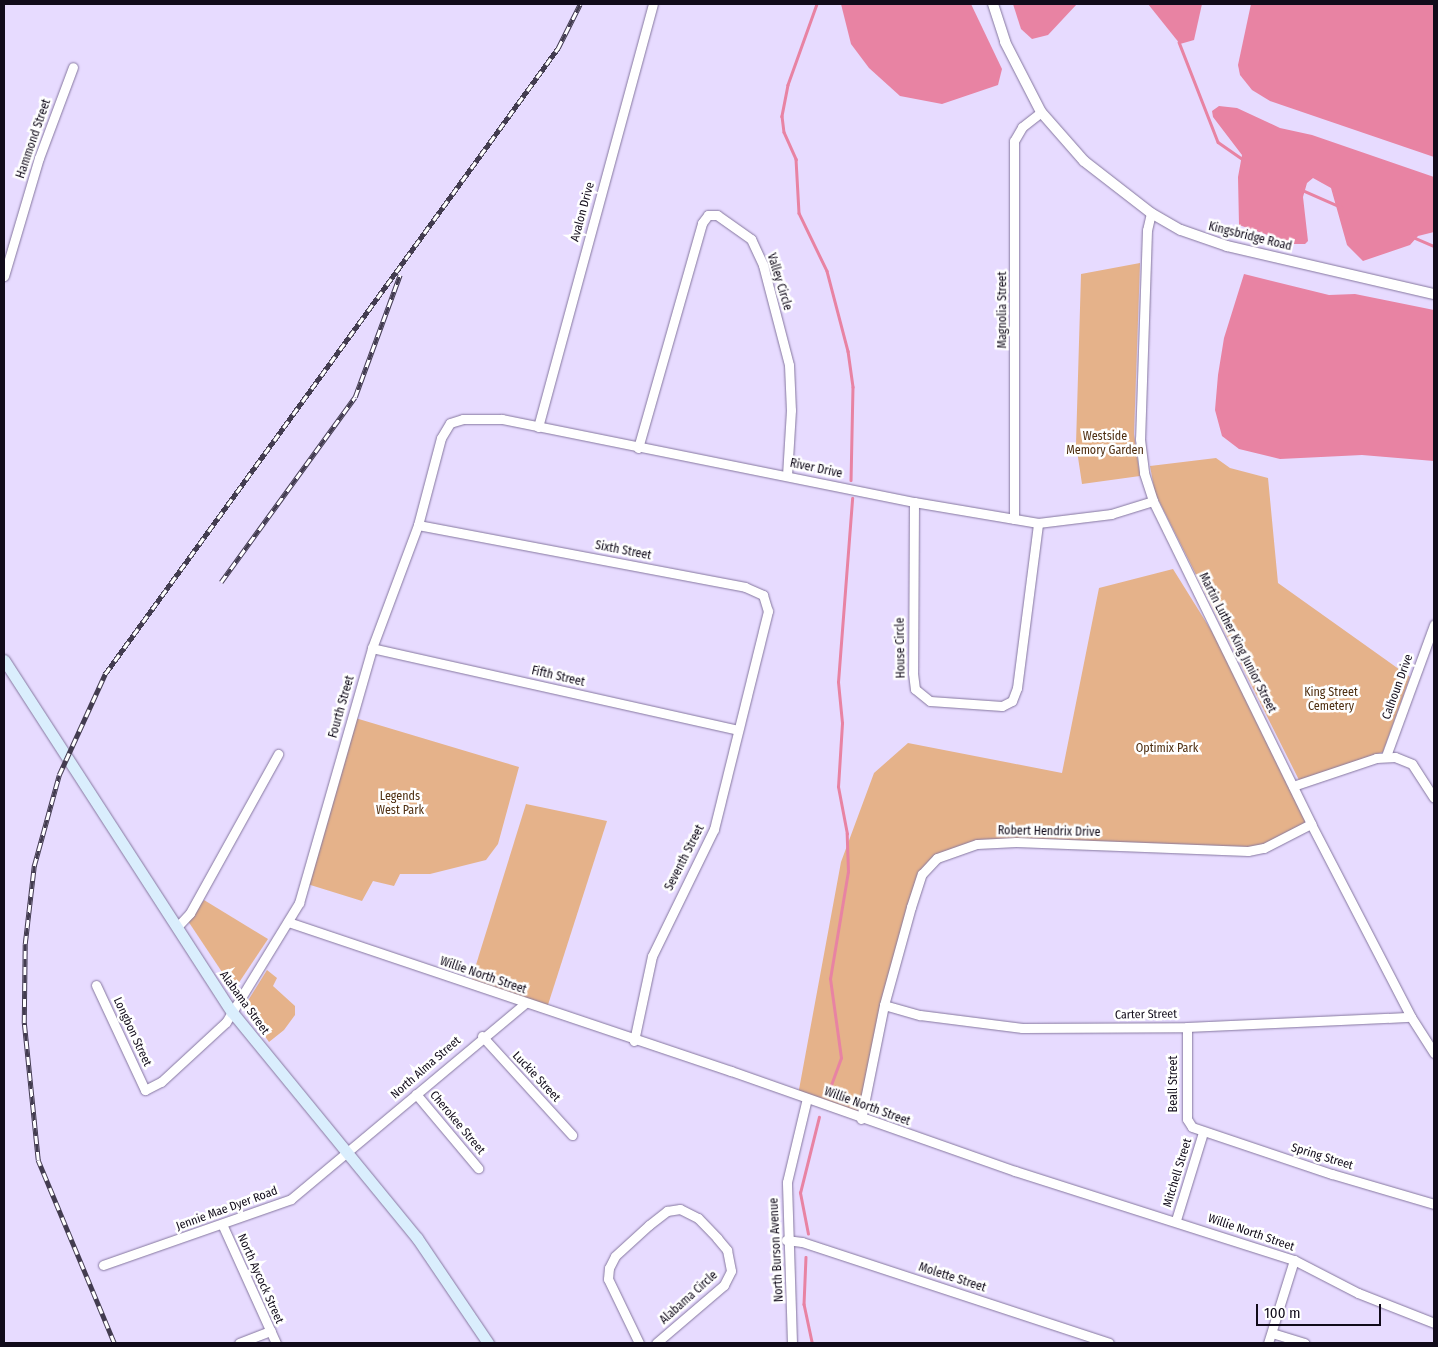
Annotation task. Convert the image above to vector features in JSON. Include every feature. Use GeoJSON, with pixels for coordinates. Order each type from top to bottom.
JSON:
{"type":"FeatureCollection","features":[{"type":"Feature","properties":{"kind":"main road","name":"Alabama Street"},"geometry":{"type":"LineString","coordinates":[[4,660],[232,1012],[417,1238],[488,1343]]}},
{"type":"Feature","properties":{"kind":"street","name":"Avalon Drive"},"geometry":{"type":"LineString","coordinates":[[538,427],[652,4]]}},
{"type":"Feature","properties":{"kind":"street","name":"Kingsbridge Road"},"geometry":{"type":"LineString","coordinates":[[993,4],[1005,42],[1041,112],[1061,138],[1103,179],[1151,213],[1181,230],[1227,246],[1434,294]]}},
{"type":"Feature","properties":{"kind":"street","name":"Hammond Street"},"geometry":{"type":"LineString","coordinates":[[4,276],[39,158],[72,67]]}},
{"type":"Feature","properties":{"kind":"street","name":"Magnolia Street"},"geometry":{"type":"LineString","coordinates":[[1014,519],[1014,142],[1022,127],[1041,112]]}},
{"type":"Feature","properties":{"kind":"street","name":"Martin Luther King Junior Street"},"geometry":{"type":"LineString","coordinates":[[1151,213],[1145,271],[1140,439],[1144,473],[1153,501],[1311,824],[1411,1018],[1434,1053]]}},
{"type":"Feature","properties":{"kind":"street","name":"Valley Circle"},"geometry":{"type":"LineString","coordinates":[[638,448],[702,223],[708,215],[717,215],[751,239],[763,265],[789,366],[791,410],[787,476]]}},
{"type":"Feature","properties":{"kind":"street","name":"River Drive"},"geometry":{"type":"LineString","coordinates":[[474,419],[502,419],[638,448],[914,502],[1038,523],[1111,514],[1153,501]]}},
{"type":"Feature","properties":{"kind":"street","name":"Fourth Street"},"geometry":{"type":"LineString","coordinates":[[145,1090],[161,1082],[192,1055],[232,1012],[288,922],[306,882],[372,648],[418,525],[441,438],[450,423],[474,419]]}},
{"type":"Feature","properties":{"kind":"street","name":"House Circle"},"geometry":{"type":"LineString","coordinates":[[914,502],[913,673],[915,689],[930,701],[1002,706],[1012,701],[1020,670],[1038,523]]}},
{"type":"Feature","properties":{"kind":"street","name":"Sixth Street"},"geometry":{"type":"LineString","coordinates":[[418,525],[745,587],[763,595],[768,611],[758,653]]}},
{"type":"Feature","properties":{"kind":"street","name":"Calhoun Drive"},"geometry":{"type":"LineString","coordinates":[[1386,756],[1434,626]]}},
{"type":"Feature","properties":{"kind":"street","name":"Fifth Street"},"geometry":{"type":"LineString","coordinates":[[372,648],[738,730]]}},
{"type":"Feature","properties":{"kind":"street","name":"Seventh Street"},"geometry":{"type":"LineString","coordinates":[[634,1041],[652,956],[714,829],[758,653]]}},
{"type":"Feature","properties":{"kind":"street"},"geometry":{"type":"LineString","coordinates":[[177,927],[190,913],[278,754]]}},
{"type":"Feature","properties":{"kind":"street"},"geometry":{"type":"LineString","coordinates":[[1293,786],[1344,767],[1386,756],[1412,764],[1434,798]]}},
{"type":"Feature","properties":{"kind":"street","name":"Robert Hendrix Drive"},"geometry":{"type":"LineString","coordinates":[[861,1119],[884,1005],[922,874],[937,858],[955,850],[977,844],[1016,842],[1248,851],[1264,848],[1311,824]]}},
{"type":"Feature","properties":{"kind":"street","name":"Willie North Street"},"geometry":{"type":"LineString","coordinates":[[288,922],[524,1004],[806,1098],[1015,1172],[1176,1220],[1294,1260],[1358,1292],[1434,1323]]}},
{"type":"Feature","properties":{"kind":"street","name":"Longbon Street"},"geometry":{"type":"LineString","coordinates":[[96,985],[145,1090]]}},
{"type":"Feature","properties":{"kind":"street","name":"North Alma Street"},"geometry":{"type":"LineString","coordinates":[[347,1154],[482,1036],[524,1004]]}},
{"type":"Feature","properties":{"kind":"street","name":"Carter Street"},"geometry":{"type":"LineString","coordinates":[[884,1005],[920,1015],[1022,1028],[1187,1027],[1411,1018]]}},
{"type":"Feature","properties":{"kind":"street","name":"Beall Street"},"geometry":{"type":"LineString","coordinates":[[1187,1027],[1187,1119],[1192,1127],[1203,1132]]}},
{"type":"Feature","properties":{"kind":"street","name":"Luckie Street"},"geometry":{"type":"LineString","coordinates":[[482,1036],[572,1135]]}},
{"type":"Feature","properties":{"kind":"street","name":"Cherokee Street"},"geometry":{"type":"LineString","coordinates":[[416,1094],[478,1168]]}},
{"type":"Feature","properties":{"kind":"street","name":"North Burson Avenue"},"geometry":{"type":"LineString","coordinates":[[792,1343],[793,1312],[786,1240],[787,1182],[806,1098]]}},
{"type":"Feature","properties":{"kind":"street","name":"Spring Street"},"geometry":{"type":"LineString","coordinates":[[1203,1132],[1434,1204]]}},
{"type":"Feature","properties":{"kind":"street","name":"Mitchell Street"},"geometry":{"type":"LineString","coordinates":[[1176,1220],[1203,1132]]}},
{"type":"Feature","properties":{"kind":"street","name":"Jennie Mae Dyer Road"},"geometry":{"type":"LineString","coordinates":[[103,1265],[291,1199],[347,1154]]}},
{"type":"Feature","properties":{"kind":"street","name":"Alabama Circle"},"geometry":{"type":"LineString","coordinates":[[640,1343],[608,1279],[609,1268],[615,1256],[650,1224],[667,1211],[680,1209],[698,1218],[727,1250],[731,1271],[724,1285],[661,1341]]}},
{"type":"Feature","properties":{"kind":"street","name":"North Aycock Street"},"geometry":{"type":"LineString","coordinates":[[222,1224],[276,1343]]}},
{"type":"Feature","properties":{"kind":"street","name":"Molette Street"},"geometry":{"type":"LineString","coordinates":[[786,1240],[802,1242],[1109,1343]]}},
{"type":"Feature","properties":{"kind":"street"},"geometry":{"type":"LineString","coordinates":[[1268,1343],[1294,1260]]}},
{"type":"Feature","properties":{"kind":"street"},"geometry":{"type":"LineString","coordinates":[[239,1343],[270,1331]]}},
{"type":"Feature","properties":{"kind":"street"},"geometry":{"type":"LineString","coordinates":[[1272,1333],[1305,1343]]}},
{"type":"Feature","properties":{"kind":"green space","name":"Westside Memory Garden"},"geometry":{"type":"Polygon","coordinates":[[[1140,263],[1134,434],[1140,476],[1082,484],[1076,444],[1081,274],[1140,263]]]}},
{"type":"Feature","properties":{"kind":"green space","name":"King Street Cemetery"},"geometry":{"type":"Polygon","coordinates":[[[1216,458],[1230,468],[1268,478],[1278,583],[1410,677],[1383,752],[1299,780],[1155,493],[1150,466],[1216,458]]]}},
{"type":"Feature","properties":{"kind":"green space","name":"Optimix Park"},"geometry":{"type":"Polygon","coordinates":[[[1173,569],[1239,675],[1311,824],[1264,848],[1016,842],[955,850],[922,874],[911,907],[861,1119],[798,1095],[841,862],[874,773],[908,743],[1062,773],[1099,588],[1173,569]]]}},
{"type":"Feature","properties":{"kind":"green space","name":"Legends West Park"},"geometry":{"type":"Polygon","coordinates":[[[352,717],[519,767],[498,844],[486,860],[430,874],[400,874],[394,886],[373,881],[362,901],[304,883],[352,717]]]}},
{"type":"Feature","properties":{"kind":"green space"},"geometry":{"type":"Polygon","coordinates":[[[526,804],[607,821],[546,1011],[470,984],[526,804]]]}},
{"type":"Feature","properties":{"kind":"green space"},"geometry":{"type":"Polygon","coordinates":[[[204,900],[268,939],[234,990],[188,921],[204,900]]]}},
{"type":"Feature","properties":{"kind":"green space"},"geometry":{"type":"Polygon","coordinates":[[[267,970],[277,978],[273,986],[295,1006],[295,1015],[284,1030],[269,1042],[244,1007],[267,970]]]}},
{"type":"Feature","properties":{"kind":"shaded area"},"geometry":{"type":"Polygon","coordinates":[[[841,4],[971,4],[1002,69],[998,85],[942,104],[900,96],[869,68],[851,44],[841,4]]]}},
{"type":"Feature","properties":{"kind":"shaded area"},"geometry":{"type":"Polygon","coordinates":[[[1013,4],[1077,4],[1048,35],[1032,39],[1021,29],[1013,4]]]}},
{"type":"Feature","properties":{"kind":"shaded area"},"geometry":{"type":"Polygon","coordinates":[[[1148,4],[1202,4],[1194,40],[1180,44],[1148,4]]]}},
{"type":"Feature","properties":{"kind":"shaded area"},"geometry":{"type":"Polygon","coordinates":[[[1251,4],[1434,4],[1434,157],[1270,101],[1252,90],[1240,75],[1238,65],[1251,4]]]}},
{"type":"Feature","properties":{"kind":"shaded area"},"geometry":{"type":"Polygon","coordinates":[[[1219,106],[1237,108],[1280,128],[1312,135],[1434,177],[1434,232],[1418,236],[1410,245],[1363,261],[1347,245],[1331,188],[1313,178],[1307,183],[1303,197],[1308,241],[1305,244],[1294,244],[1239,225],[1238,177],[1242,155],[1213,117],[1212,111],[1219,106]]]}},
{"type":"Feature","properties":{"kind":"shaded area"},"geometry":{"type":"Polygon","coordinates":[[[1244,274],[1329,295],[1355,294],[1434,310],[1434,461],[1362,455],[1280,459],[1239,449],[1222,436],[1215,410],[1218,375],[1224,338],[1244,274]]]}},
{"type":"Feature","properties":{"kind":"waterway"},"geometry":{"type":"LineString","coordinates":[[817,4],[788,85],[782,116],[784,132],[796,159],[799,213],[827,271],[848,351],[853,387],[851,480]]}},
{"type":"Feature","properties":{"kind":"waterway"},"geometry":{"type":"LineString","coordinates":[[1179,42],[1218,142],[1244,160]]}},
{"type":"Feature","properties":{"kind":"waterway"},"geometry":{"type":"LineString","coordinates":[[1302,190],[1341,207]]}},
{"type":"Feature","properties":{"kind":"waterway"},"geometry":{"type":"LineString","coordinates":[[1415,238],[1434,246]]}},
{"type":"Feature","properties":{"kind":"waterway"},"geometry":{"type":"LineString","coordinates":[[827,1096],[841,1058],[830,979],[848,872],[847,834],[838,787],[842,723],[838,682],[852,499]]}},
{"type":"Feature","properties":{"kind":"waterway"},"geometry":{"type":"LineString","coordinates":[[808,1234],[800,1193],[819,1117]]}},
{"type":"Feature","properties":{"kind":"waterway"},"geometry":{"type":"LineString","coordinates":[[806,1257],[804,1304],[812,1343]]}},
{"type":"Feature","properties":{"kind":"railway"},"geometry":{"type":"LineString","coordinates":[[114,1343],[38,1160],[24,1023],[25,944],[34,866],[59,775],[105,674],[558,48],[580,4]]}},
{"type":"Feature","properties":{"kind":"railway"},"geometry":{"type":"LineString","coordinates":[[221,582],[355,397],[400,275]]}}]}
